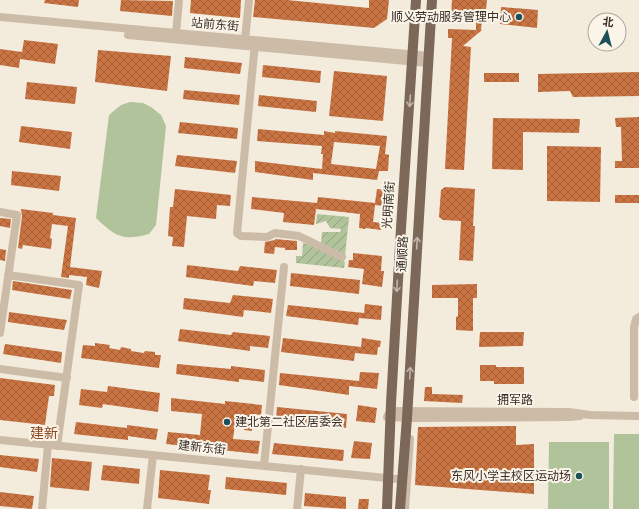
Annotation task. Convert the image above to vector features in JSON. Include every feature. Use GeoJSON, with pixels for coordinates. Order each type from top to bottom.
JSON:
{"type":"FeatureCollection","features":[{"type":"Feature","properties":{"kind":"main road","name":"光明南街"},"geometry":{"type":"LineString","coordinates":[[389,415],[416,0]]}},
{"type":"Feature","properties":{"kind":"main road","name":"通顺路"},"geometry":{"type":"LineString","coordinates":[[400,509],[405,480],[432,0]]}},
{"type":"Feature","properties":{"kind":"main road"},"geometry":{"type":"LineString","coordinates":[[387,509],[389,415]]}},
{"type":"Feature","properties":{"kind":"street"},"geometry":{"type":"LineString","coordinates":[[176,34],[179,0]]}},
{"type":"Feature","properties":{"kind":"street"},"geometry":{"type":"LineString","coordinates":[[244,40],[249,0]]}},
{"type":"Feature","properties":{"kind":"street","name":"站前东街"},"geometry":{"type":"LineString","coordinates":[[0,17],[244,40],[254,44]]}},
{"type":"Feature","properties":{"kind":"street","name":"站前东街"},"geometry":{"type":"LineString","coordinates":[[0,22],[428,60]]}},
{"type":"Feature","properties":{"kind":"street"},"geometry":{"type":"LineString","coordinates":[[254,44],[237,233],[241,236],[267,237],[276,233],[299,236],[342,257]]}},
{"type":"Feature","properties":{"kind":"street"},"geometry":{"type":"LineString","coordinates":[[0,212],[16,215],[0,333]]}},
{"type":"Feature","properties":{"kind":"street"},"geometry":{"type":"LineString","coordinates":[[264,466],[284,267]]}},
{"type":"Feature","properties":{"kind":"street"},"geometry":{"type":"LineString","coordinates":[[8,275],[79,285],[58,446]]}},
{"type":"Feature","properties":{"kind":"street"},"geometry":{"type":"LineString","coordinates":[[634,397],[634,327],[636,319],[639,317]]}},
{"type":"Feature","properties":{"kind":"street"},"geometry":{"type":"LineString","coordinates":[[0,369],[67,378]]}},
{"type":"Feature","properties":{"kind":"street","name":"拥军路"},"geometry":{"type":"LineString","coordinates":[[389,415],[409,416],[570,412],[590,415],[639,416]]}},
{"type":"Feature","properties":{"kind":"street","name":"建新东街"},"geometry":{"type":"LineString","coordinates":[[0,440],[405,480]]}},
{"type":"Feature","properties":{"kind":"street"},"geometry":{"type":"LineString","coordinates":[[42,509],[48,445]]}},
{"type":"Feature","properties":{"kind":"street"},"geometry":{"type":"LineString","coordinates":[[148,509],[153,455]]}},
{"type":"Feature","properties":{"kind":"street"},"geometry":{"type":"LineString","coordinates":[[297,509],[301,469]]}},
{"type":"Feature","properties":{"kind":"street"},"geometry":{"type":"LineString","coordinates":[[382,509],[387,478]]}},
{"type":"Feature","properties":{"kind":"street"},"geometry":{"type":"LineString","coordinates":[[405,480],[405,509]]}},
{"type":"Feature","properties":{"kind":"green space"},"geometry":{"type":"Polygon","coordinates":[[[130,102],[143,103],[151,107],[161,115],[166,126],[156,225],[149,234],[126,237],[120,236],[109,230],[96,218],[109,115],[121,105],[130,102]]]}},
{"type":"Feature","properties":{"kind":"green space"},"geometry":{"type":"Polygon","coordinates":[[[317,214],[349,217],[345,256],[321,243],[322,232],[340,232],[341,229],[330,228],[326,221],[316,224],[317,214]]]}},
{"type":"Feature","properties":{"kind":"green space"},"geometry":{"type":"Polygon","coordinates":[[[303,243],[317,247],[345,262],[344,268],[296,263],[296,256],[302,256],[303,243]]]}},
{"type":"Feature","properties":{"kind":"green space"},"geometry":{"type":"Polygon","coordinates":[[[614,434],[639,434],[639,509],[613,509],[614,434]]]}},
{"type":"Feature","properties":{"kind":"green space","name":"东风小学主校区运动场"},"geometry":{"type":"Polygon","coordinates":[[[549,442],[609,442],[609,509],[548,509],[549,442]]]}},
{"type":"Feature","properties":{"kind":"building"},"geometry":{"type":"Polygon","coordinates":[[[45,0],[79,0],[78,7],[44,3],[45,0]]]}},
{"type":"Feature","properties":{"kind":"building"},"geometry":{"type":"Polygon","coordinates":[[[121,0],[173,1],[172,16],[120,11],[121,0]]]}},
{"type":"Feature","properties":{"kind":"building"},"geometry":{"type":"Polygon","coordinates":[[[191,0],[241,0],[240,18],[190,13],[191,0]]]}},
{"type":"Feature","properties":{"kind":"building"},"geometry":{"type":"Polygon","coordinates":[[[255,0],[287,0],[369,8],[369,0],[389,0],[387,19],[374,28],[253,17],[255,0]]]}},
{"type":"Feature","properties":{"kind":"building"},"geometry":{"type":"Polygon","coordinates":[[[452,0],[487,0],[485,20],[482,20],[482,30],[463,46],[471,47],[464,170],[445,169],[452,38],[448,38],[448,29],[476,30],[476,19],[451,16],[452,0]]]}},
{"type":"Feature","properties":{"kind":"building","name":"顺义劳动服务管理中心"},"geometry":{"type":"Polygon","coordinates":[[[501,7],[538,10],[537,28],[500,24],[501,7]]]}},
{"type":"Feature","properties":{"kind":"building"},"geometry":{"type":"Polygon","coordinates":[[[24,40],[58,44],[55,64],[20,59],[19,68],[0,65],[0,49],[22,52],[24,40]]]}},
{"type":"Feature","properties":{"kind":"building"},"geometry":{"type":"Polygon","coordinates":[[[98,50],[171,56],[167,91],[95,82],[98,50]]]}},
{"type":"Feature","properties":{"kind":"building"},"geometry":{"type":"Polygon","coordinates":[[[185,57],[242,63],[240,74],[184,68],[185,57]]]}},
{"type":"Feature","properties":{"kind":"building"},"geometry":{"type":"Polygon","coordinates":[[[263,65],[321,71],[320,83],[262,77],[263,65]]]}},
{"type":"Feature","properties":{"kind":"building"},"geometry":{"type":"Polygon","coordinates":[[[334,71],[387,76],[383,121],[329,116],[334,71]]]}},
{"type":"Feature","properties":{"kind":"building"},"geometry":{"type":"Polygon","coordinates":[[[639,72],[639,96],[573,97],[570,91],[538,92],[538,74],[639,72]]]}},
{"type":"Feature","properties":{"kind":"building"},"geometry":{"type":"Polygon","coordinates":[[[484,73],[519,73],[519,82],[484,82],[484,73]]]}},
{"type":"Feature","properties":{"kind":"building"},"geometry":{"type":"Polygon","coordinates":[[[27,82],[77,87],[75,104],[25,99],[27,82]]]}},
{"type":"Feature","properties":{"kind":"building"},"geometry":{"type":"Polygon","coordinates":[[[184,90],[240,95],[239,105],[183,99],[184,90]]]}},
{"type":"Feature","properties":{"kind":"building"},"geometry":{"type":"Polygon","coordinates":[[[259,95],[317,101],[316,112],[258,106],[259,95]]]}},
{"type":"Feature","properties":{"kind":"building"},"geometry":{"type":"Polygon","coordinates":[[[639,117],[639,168],[615,168],[615,161],[622,161],[621,127],[616,127],[615,118],[639,117]]]}},
{"type":"Feature","properties":{"kind":"building"},"geometry":{"type":"Polygon","coordinates":[[[493,118],[580,119],[579,133],[523,132],[523,170],[492,169],[493,118]]]}},
{"type":"Feature","properties":{"kind":"building"},"geometry":{"type":"Polygon","coordinates":[[[180,122],[238,128],[237,139],[178,133],[180,122]]]}},
{"type":"Feature","properties":{"kind":"building"},"geometry":{"type":"Polygon","coordinates":[[[21,126],[72,132],[70,149],[19,142],[21,126]]]}},
{"type":"Feature","properties":{"kind":"building"},"geometry":{"type":"Polygon","coordinates":[[[258,129],[324,135],[324,131],[335,133],[335,131],[387,136],[385,154],[389,155],[388,171],[379,171],[377,180],[313,173],[313,180],[255,172],[255,161],[322,169],[323,154],[321,154],[322,146],[257,141],[258,129]],[[334,142],[331,164],[376,169],[380,146],[334,142]]]}},
{"type":"Feature","properties":{"kind":"building"},"geometry":{"type":"Polygon","coordinates":[[[547,146],[601,147],[600,202],[547,201],[547,146]]]}},
{"type":"Feature","properties":{"kind":"building"},"geometry":{"type":"Polygon","coordinates":[[[177,155],[237,161],[235,173],[175,166],[177,155]]]}},
{"type":"Feature","properties":{"kind":"building"},"geometry":{"type":"Polygon","coordinates":[[[12,171],[61,176],[59,191],[11,185],[12,171]]]}},
{"type":"Feature","properties":{"kind":"building"},"geometry":{"type":"Polygon","coordinates":[[[445,187],[475,189],[473,261],[459,260],[461,221],[443,220],[439,217],[441,190],[445,187]]]}},
{"type":"Feature","properties":{"kind":"building"},"geometry":{"type":"Polygon","coordinates":[[[175,189],[231,195],[230,206],[217,205],[216,219],[187,216],[184,247],[172,246],[173,237],[168,236],[170,207],[173,207],[175,189]]]}},
{"type":"Feature","properties":{"kind":"building"},"geometry":{"type":"Polygon","coordinates":[[[377,189],[385,190],[384,206],[375,205],[373,222],[382,223],[381,230],[359,228],[360,214],[316,209],[314,225],[283,222],[284,213],[251,209],[252,197],[317,203],[318,197],[375,203],[377,189]]]}},
{"type":"Feature","properties":{"kind":"building"},"geometry":{"type":"Polygon","coordinates":[[[615,195],[639,195],[639,203],[615,203],[615,195]]]}},
{"type":"Feature","properties":{"kind":"building"},"geometry":{"type":"Polygon","coordinates":[[[21,209],[53,213],[53,215],[76,218],[70,267],[102,271],[99,288],[86,285],[87,277],[69,275],[69,278],[61,277],[68,226],[52,224],[50,238],[52,239],[51,249],[23,245],[22,249],[18,248],[22,216],[21,209]]]}},
{"type":"Feature","properties":{"kind":"building"},"geometry":{"type":"Polygon","coordinates":[[[0,218],[11,219],[10,228],[0,226],[0,218]]]}},
{"type":"Feature","properties":{"kind":"building"},"geometry":{"type":"Polygon","coordinates":[[[275,239],[297,241],[297,250],[285,250],[285,248],[275,247],[274,254],[264,253],[265,242],[275,239]]]}},
{"type":"Feature","properties":{"kind":"building"},"geometry":{"type":"Polygon","coordinates":[[[0,249],[6,250],[5,261],[0,260],[0,249]]]}},
{"type":"Feature","properties":{"kind":"building"},"geometry":{"type":"Polygon","coordinates":[[[353,253],[382,256],[381,271],[384,271],[382,287],[362,284],[364,269],[348,267],[349,260],[353,260],[353,253]]]}},
{"type":"Feature","properties":{"kind":"building"},"geometry":{"type":"Polygon","coordinates":[[[187,265],[238,271],[240,266],[277,270],[275,283],[254,281],[253,286],[186,277],[187,265]]]}},
{"type":"Feature","properties":{"kind":"building"},"geometry":{"type":"Polygon","coordinates":[[[291,273],[360,280],[359,294],[290,286],[291,273]]]}},
{"type":"Feature","properties":{"kind":"building"},"geometry":{"type":"Polygon","coordinates":[[[13,281],[72,290],[70,299],[12,290],[13,281]]]}},
{"type":"Feature","properties":{"kind":"building"},"geometry":{"type":"Polygon","coordinates":[[[477,284],[477,298],[473,298],[473,331],[456,330],[458,298],[432,298],[432,285],[477,284]]]}},
{"type":"Feature","properties":{"kind":"building"},"geometry":{"type":"Polygon","coordinates":[[[233,295],[273,299],[271,313],[244,310],[243,317],[183,309],[184,298],[230,303],[233,295]]]}},
{"type":"Feature","properties":{"kind":"building"},"geometry":{"type":"Polygon","coordinates":[[[365,304],[382,306],[381,320],[359,318],[358,325],[286,316],[288,305],[364,313],[365,304]]]}},
{"type":"Feature","properties":{"kind":"building"},"geometry":{"type":"Polygon","coordinates":[[[9,312],[67,320],[64,330],[8,322],[9,312]]]}},
{"type":"Feature","properties":{"kind":"building"},"geometry":{"type":"Polygon","coordinates":[[[180,329],[231,335],[233,332],[270,336],[268,348],[250,346],[250,351],[178,341],[180,329]]]}},
{"type":"Feature","properties":{"kind":"building"},"geometry":{"type":"Polygon","coordinates":[[[480,332],[524,332],[523,346],[479,347],[480,332]]]}},
{"type":"Feature","properties":{"kind":"building"},"geometry":{"type":"Polygon","coordinates":[[[283,338],[361,347],[362,338],[381,341],[380,347],[378,347],[377,355],[355,353],[354,361],[281,352],[283,338]]]}},
{"type":"Feature","properties":{"kind":"building"},"geometry":{"type":"Polygon","coordinates":[[[95,343],[110,345],[109,348],[120,350],[121,347],[131,349],[131,351],[144,353],[145,351],[155,352],[155,355],[161,355],[159,368],[81,358],[83,345],[95,346],[95,343]]]}},
{"type":"Feature","properties":{"kind":"building"},"geometry":{"type":"Polygon","coordinates":[[[5,344],[62,352],[61,363],[3,354],[5,344]]]}},
{"type":"Feature","properties":{"kind":"building"},"geometry":{"type":"Polygon","coordinates":[[[177,364],[231,369],[231,366],[265,370],[264,382],[239,379],[239,382],[176,374],[177,364]]]}},
{"type":"Feature","properties":{"kind":"building"},"geometry":{"type":"Polygon","coordinates":[[[480,365],[496,365],[496,367],[524,367],[524,384],[494,384],[494,381],[480,381],[480,365]]]}},
{"type":"Feature","properties":{"kind":"building"},"geometry":{"type":"Polygon","coordinates":[[[360,372],[379,373],[377,389],[349,386],[349,395],[279,385],[280,373],[359,381],[360,372]]]}},
{"type":"Feature","properties":{"kind":"building"},"geometry":{"type":"Polygon","coordinates":[[[0,378],[55,385],[54,396],[49,396],[45,425],[0,420],[0,378]]]}},
{"type":"Feature","properties":{"kind":"building"},"geometry":{"type":"Polygon","coordinates":[[[108,386],[160,393],[158,412],[103,404],[102,408],[79,405],[81,389],[107,392],[108,386]]]}},
{"type":"Feature","properties":{"kind":"building"},"geometry":{"type":"Polygon","coordinates":[[[425,387],[432,387],[432,394],[463,395],[462,403],[424,401],[425,387]]]}},
{"type":"Feature","properties":{"kind":"building"},"geometry":{"type":"Polygon","coordinates":[[[171,398],[225,404],[225,401],[262,405],[261,415],[253,414],[252,431],[244,430],[245,425],[235,424],[233,439],[260,441],[258,454],[166,444],[168,432],[200,435],[202,414],[171,411],[171,398]]]}},
{"type":"Feature","properties":{"kind":"building"},"geometry":{"type":"Polygon","coordinates":[[[358,405],[377,408],[375,423],[356,421],[358,405]]]}},
{"type":"Feature","properties":{"kind":"building"},"geometry":{"type":"Polygon","coordinates":[[[277,407],[347,414],[346,428],[276,420],[277,407]]]}},
{"type":"Feature","properties":{"kind":"building"},"geometry":{"type":"Polygon","coordinates":[[[76,422],[127,428],[127,425],[158,429],[156,440],[128,436],[128,440],[74,434],[76,422]]]}},
{"type":"Feature","properties":{"kind":"building"},"geometry":{"type":"Polygon","coordinates":[[[516,426],[516,445],[534,444],[534,494],[415,485],[418,427],[516,426]]]}},
{"type":"Feature","properties":{"kind":"building"},"geometry":{"type":"Polygon","coordinates":[[[354,441],[372,443],[370,459],[351,458],[354,441]]]}},
{"type":"Feature","properties":{"kind":"building"},"geometry":{"type":"Polygon","coordinates":[[[274,443],[344,450],[343,461],[272,454],[274,443]]]}},
{"type":"Feature","properties":{"kind":"building"},"geometry":{"type":"Polygon","coordinates":[[[0,455],[39,459],[37,472],[0,467],[0,455]]]}},
{"type":"Feature","properties":{"kind":"building"},"geometry":{"type":"Polygon","coordinates":[[[52,458],[92,462],[89,491],[50,487],[52,458]]]}},
{"type":"Feature","properties":{"kind":"building"},"geometry":{"type":"Polygon","coordinates":[[[103,465],[140,469],[139,484],[101,480],[103,465]]]}},
{"type":"Feature","properties":{"kind":"building"},"geometry":{"type":"Polygon","coordinates":[[[160,470],[210,475],[208,490],[211,490],[209,504],[158,498],[160,470]]]}},
{"type":"Feature","properties":{"kind":"building"},"geometry":{"type":"Polygon","coordinates":[[[226,477],[287,483],[286,495],[225,489],[226,477]]]}},
{"type":"Feature","properties":{"kind":"building"},"geometry":{"type":"Polygon","coordinates":[[[0,492],[34,496],[32,509],[0,506],[0,492]]]}},
{"type":"Feature","properties":{"kind":"building"},"geometry":{"type":"Polygon","coordinates":[[[305,493],[346,497],[346,509],[304,506],[305,493]]]}},
{"type":"Feature","properties":{"kind":"building"},"geometry":{"type":"Polygon","coordinates":[[[359,499],[369,499],[368,509],[358,509],[359,499]]]}},
{"type":"Feature","properties":{"kind":"place","name":"顺义劳动服务管理中心"},"geometry":{"type":"Point","coordinates":[519,17]}},
{"type":"Feature","properties":{"kind":"place","name":"建北第二社区居委会"},"geometry":{"type":"Point","coordinates":[227,422]}},
{"type":"Feature","properties":{"kind":"place","name":"东风小学主校区运动场"},"geometry":{"type":"Point","coordinates":[579,476]}},
{"type":"Feature","properties":{"kind":"district","name":"建新"},"geometry":{"type":"Point","coordinates":[44,433]}}]}
